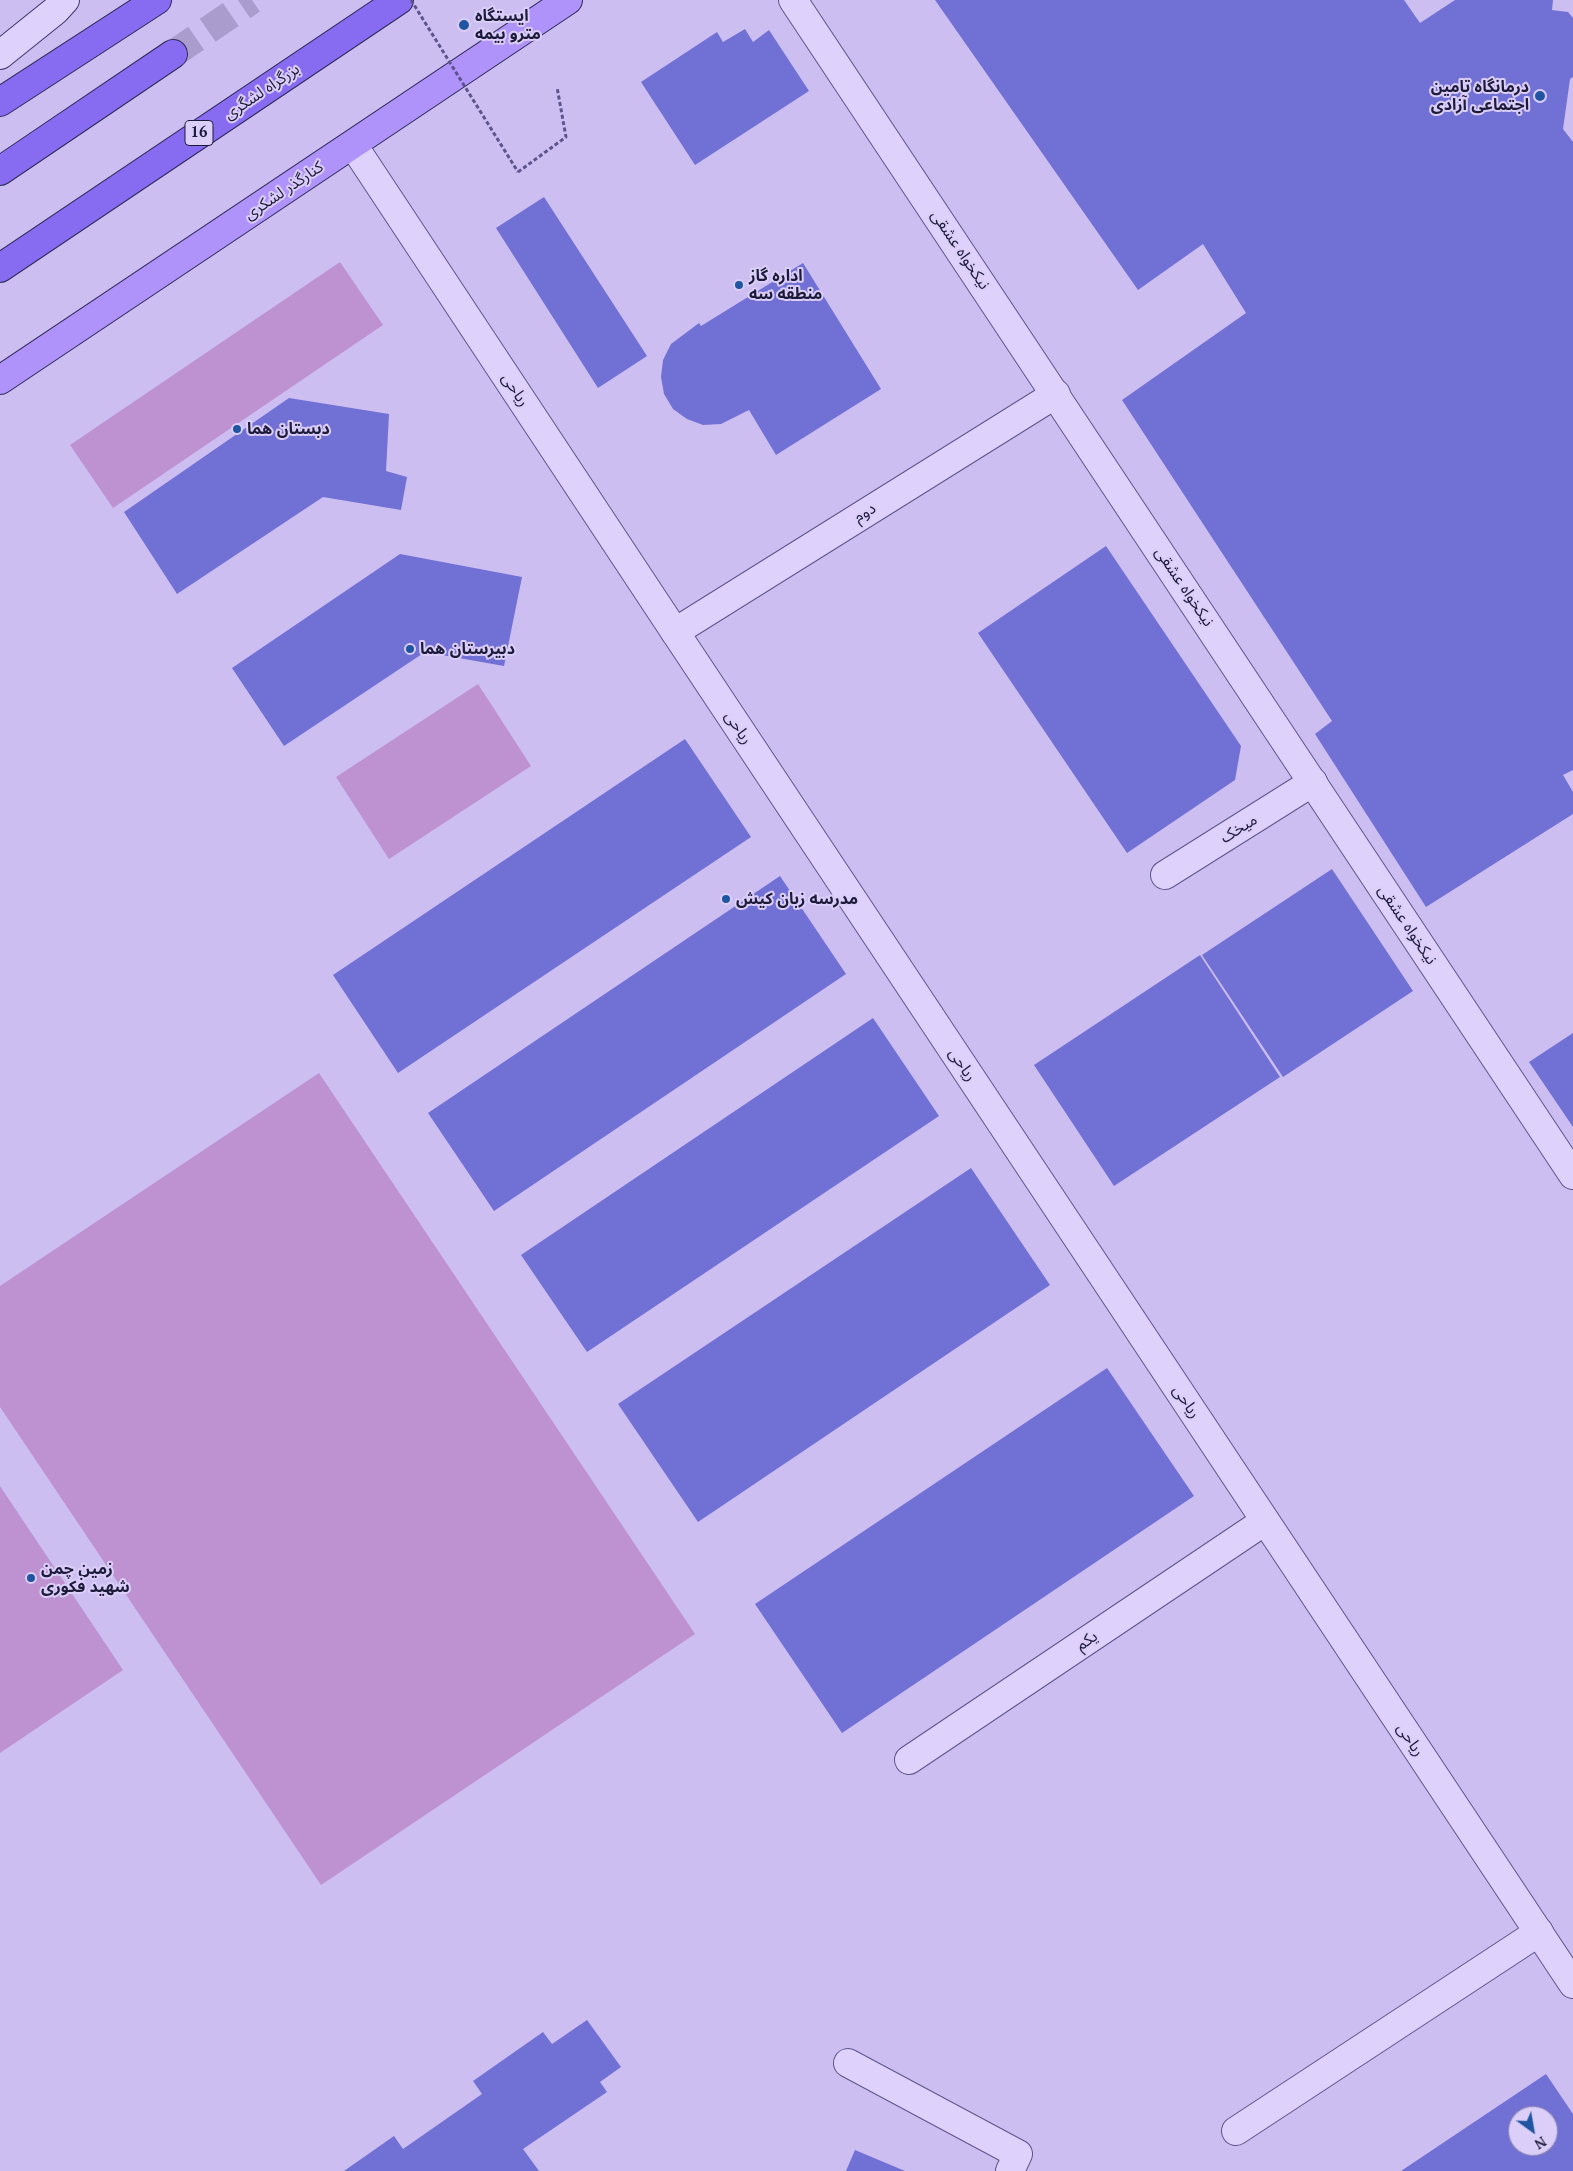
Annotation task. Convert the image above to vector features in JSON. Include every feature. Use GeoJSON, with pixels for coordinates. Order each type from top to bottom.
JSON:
{"type":"FeatureCollection","features":[{"type":"Feature","properties":{"kind":"highway"},"geometry":{"type":"LineString","coordinates":[[0,102],[157,0]]}},
{"type":"Feature","properties":{"kind":"highway","name":"بزرگراه لشگری"},"geometry":{"type":"LineString","coordinates":[[0,268],[399,0]]}},
{"type":"Feature","properties":{"kind":"highway"},"geometry":{"type":"LineString","coordinates":[[0,170],[173,54]]}},
{"type":"Feature","properties":{"kind":"main road","name":"کنارگذر لشکری"},"geometry":{"type":"LineString","coordinates":[[0,380],[568,0]]}},
{"type":"Feature","properties":{"kind":"street"},"geometry":{"type":"LineString","coordinates":[[0,55],[56,10],[65,0]]}},
{"type":"Feature","properties":{"kind":"street","name":"نیکخواه عشقی"},"geometry":{"type":"LineString","coordinates":[[793,0],[1573,1175]]}},
{"type":"Feature","properties":{"kind":"street","name":"ریاحی"},"geometry":{"type":"LineString","coordinates":[[353,145],[1573,1984]]}},
{"type":"Feature","properties":{"kind":"street","name":"دوم"},"geometry":{"type":"LineString","coordinates":[[675,632],[1056,394]]}},
{"type":"Feature","properties":{"kind":"street","name":"میخک"},"geometry":{"type":"LineString","coordinates":[[1165,875],[1313,782]]}},
{"type":"Feature","properties":{"kind":"street","name":"یکم"},"geometry":{"type":"LineString","coordinates":[[909,1760],[1265,1521]]}},
{"type":"Feature","properties":{"kind":"street"},"geometry":{"type":"LineString","coordinates":[[1236,2131],[1538,1932]]}},
{"type":"Feature","properties":{"kind":"street"},"geometry":{"type":"LineString","coordinates":[[848,2063],[1018,2154],[1010,2171]]}},
{"type":"Feature","properties":{"kind":"path"},"geometry":{"type":"LineString","coordinates":[[411,0],[518,172],[566,137],[558,87]]}},
{"type":"Feature","properties":{"kind":"shaded area"},"geometry":{"type":"Polygon","coordinates":[[[340,262],[383,325],[113,508],[70,445],[340,262]]]}},
{"type":"Feature","properties":{"kind":"shaded area"},"geometry":{"type":"Polygon","coordinates":[[[478,684],[531,766],[389,859],[336,777],[478,684]]]}},
{"type":"Feature","properties":{"kind":"shaded area"},"geometry":{"type":"Polygon","coordinates":[[[319,1073],[695,1634],[321,1885],[0,1407],[0,1286],[319,1073]]]}},
{"type":"Feature","properties":{"kind":"shaded area","name":"زمین چمن شهید فکوری"},"geometry":{"type":"Polygon","coordinates":[[[0,1486],[123,1670],[0,1753],[0,1486]]]}},
{"type":"Feature","properties":{"kind":"building"},"geometry":{"type":"Polygon","coordinates":[[[935,0],[1404,0],[1420,23],[1455,0],[1553,0],[1552,10],[1568,12],[1573,18],[1573,77],[1570,79],[1563,129],[1573,142],[1573,770],[1563,775],[1573,792],[1573,814],[1426,907],[1315,734],[1332,721],[1122,400],[1246,313],[1203,244],[1138,290],[935,0]]]}},
{"type":"Feature","properties":{"kind":"building"},"geometry":{"type":"Polygon","coordinates":[[[745,29],[753,42],[769,30],[809,91],[695,165],[641,82],[717,32],[723,42],[745,29]]]}},
{"type":"Feature","properties":{"kind":"building"},"geometry":{"type":"Polygon","coordinates":[[[544,197],[647,356],[598,388],[496,228],[544,197]]]}},
{"type":"Feature","properties":{"kind":"building"},"geometry":{"type":"Polygon","coordinates":[[[803,263],[881,389],[776,455],[749,410],[721,424],[703,425],[687,419],[673,409],[664,394],[661,377],[663,360],[671,344],[699,323],[701,326],[803,263]]]}},
{"type":"Feature","properties":{"kind":"building"},"geometry":{"type":"Polygon","coordinates":[[[289,398],[389,414],[386,471],[407,477],[401,510],[323,497],[177,594],[124,512],[289,398]]]}},
{"type":"Feature","properties":{"kind":"building"},"geometry":{"type":"Polygon","coordinates":[[[1106,546],[1241,746],[1235,780],[1127,853],[978,633],[1106,546]]]}},
{"type":"Feature","properties":{"kind":"building"},"geometry":{"type":"Polygon","coordinates":[[[400,554],[522,577],[504,666],[425,652],[284,746],[232,668],[400,554]]]}},
{"type":"Feature","properties":{"kind":"building"},"geometry":{"type":"Polygon","coordinates":[[[685,739],[751,837],[398,1073],[333,975],[685,739]]]}},
{"type":"Feature","properties":{"kind":"building"},"geometry":{"type":"Polygon","coordinates":[[[1332,869],[1413,991],[1283,1077],[1202,955],[1332,869]]]}},
{"type":"Feature","properties":{"kind":"building"},"geometry":{"type":"Polygon","coordinates":[[[780,876],[846,974],[494,1211],[428,1113],[780,876]]]}},
{"type":"Feature","properties":{"kind":"building"},"geometry":{"type":"Polygon","coordinates":[[[1200,955],[1280,1077],[1114,1186],[1034,1065],[1200,955]]]}},
{"type":"Feature","properties":{"kind":"building"},"geometry":{"type":"Polygon","coordinates":[[[873,1018],[939,1116],[587,1352],[521,1255],[873,1018]]]}},
{"type":"Feature","properties":{"kind":"building"},"geometry":{"type":"Polygon","coordinates":[[[1573,1033],[1573,1127],[1529,1062],[1573,1033]]]}},
{"type":"Feature","properties":{"kind":"building"},"geometry":{"type":"Polygon","coordinates":[[[971,1168],[1050,1285],[698,1522],[618,1404],[971,1168]]]}},
{"type":"Feature","properties":{"kind":"building"},"geometry":{"type":"Polygon","coordinates":[[[1107,1368],[1194,1496],[842,1733],[755,1604],[1107,1368]]]}},
{"type":"Feature","properties":{"kind":"building"},"geometry":{"type":"Polygon","coordinates":[[[587,2020],[621,2067],[600,2082],[607,2092],[523,2149],[539,2171],[344,2171],[394,2136],[403,2149],[482,2094],[473,2081],[543,2032],[552,2044],[587,2020]]]}},
{"type":"Feature","properties":{"kind":"building"},"geometry":{"type":"Polygon","coordinates":[[[1546,2074],[1573,2114],[1573,2171],[1401,2171],[1546,2074]]]}},
{"type":"Feature","properties":{"kind":"building"},"geometry":{"type":"Polygon","coordinates":[[[855,2150],[905,2171],[846,2171],[855,2150]]]}},
{"type":"Feature","properties":{"kind":"tunnel"},"geometry":{"type":"LineString","coordinates":[[173,54],[252,0]]}},
{"type":"Feature","properties":{"kind":"place","name":"ایستگاه مترو بیمه"},"geometry":{"type":"Point","coordinates":[464,25]}},
{"type":"Feature","properties":{"kind":"place","name":"درمانگاه تامین اجتماعی آزادی"},"geometry":{"type":"Point","coordinates":[1540,96]}},
{"type":"Feature","properties":{"kind":"place","name":"اداره گاز منطقه سه"},"geometry":{"type":"Point","coordinates":[739,285]}},
{"type":"Feature","properties":{"kind":"place","name":"دبستان هما"},"geometry":{"type":"Point","coordinates":[237,429]}},
{"type":"Feature","properties":{"kind":"place","name":"دبیرستان هما"},"geometry":{"type":"Point","coordinates":[410,649]}},
{"type":"Feature","properties":{"kind":"place","name":"مدرسه زبان کیش"},"geometry":{"type":"Point","coordinates":[726,899]}},
{"type":"Feature","properties":{"kind":"place","name":"زمین چمن شهید فکوری"},"geometry":{"type":"Point","coordinates":[31,1578]}}]}
